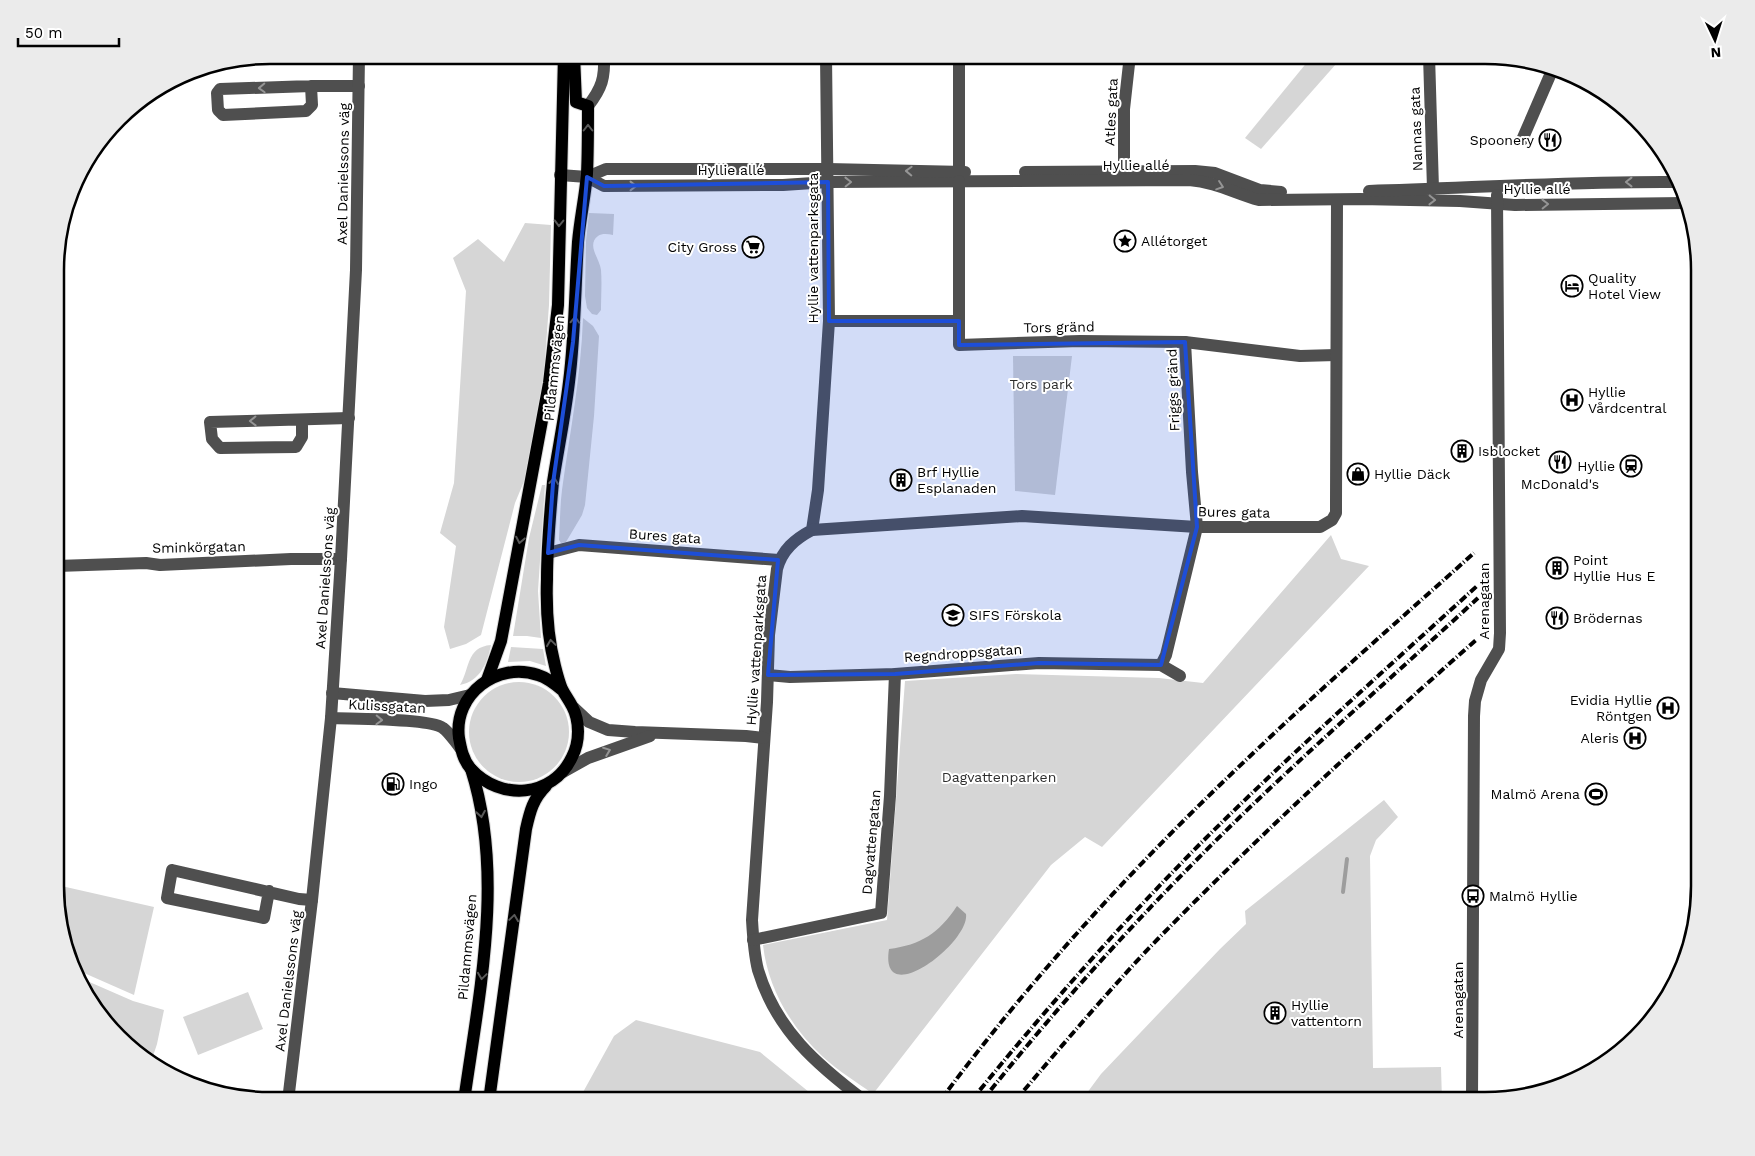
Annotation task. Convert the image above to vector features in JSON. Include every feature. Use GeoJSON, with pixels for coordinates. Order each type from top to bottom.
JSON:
{"type":"FeatureCollection","features":[{"type":"Feature","properties":{"kind":"main road","name":"Pildammsvägen"},"geometry":{"type":"LineString","coordinates":[[487,680],[501,641],[548,383],[558,305],[564,64]]}},
{"type":"Feature","properties":{"kind":"main road"},"geometry":{"type":"LineString","coordinates":[[574,64],[576,102],[588,106]]}},
{"type":"Feature","properties":{"kind":"main road","name":"Pildammsvägen"},"geometry":{"type":"LineString","coordinates":[[490,1092],[530,808],[535,799],[562,772],[572,758],[577,742],[578,724],[574,708],[562,690],[554,664],[548,621],[546,579],[553,483],[570,382],[574,342],[578,244],[586,177],[588,106]]}},
{"type":"Feature","properties":{"kind":"main road","name":"Pildammsvägen"},"geometry":{"type":"LineString","coordinates":[[465,1092],[487,932],[487,890],[484,836],[477,790],[470,767],[460,749],[458,730],[461,712],[470,695],[487,680],[499,674],[512,671],[540,675],[562,690]]}},
{"type":"Feature","properties":{"kind":"main road","name":"Pildammsvägen"},"geometry":{"type":"LineString","coordinates":[[470,767],[482,780],[498,788],[516,791],[534,789],[550,782]]}},
{"type":"Feature","properties":{"kind":"street","name":"Axel Danielssons väg"},"geometry":{"type":"LineString","coordinates":[[289,1092],[331,718],[342,559],[358,235],[359,64]]}},
{"type":"Feature","properties":{"kind":"street"},"geometry":{"type":"LineString","coordinates":[[588,106],[598,93],[603,78],[604,64]]}},
{"type":"Feature","properties":{"kind":"street","name":"Hyllie vattenparksgata"},"geometry":{"type":"LineString","coordinates":[[826,64],[829,321],[818,490],[812,530],[795,540],[779,560],[769,635],[753,901],[753,940],[758,969],[767,993],[793,1038],[820,1066],[854,1092]]}},
{"type":"Feature","properties":{"kind":"street","name":"Tors gränd"},"geometry":{"type":"LineString","coordinates":[[959,64],[959,345],[1080,341],[1185,342]]}},
{"type":"Feature","properties":{"kind":"street","name":"Atles gata"},"geometry":{"type":"LineString","coordinates":[[1124,171],[1124,109],[1129,64]]}},
{"type":"Feature","properties":{"kind":"street","name":"Nannas gata"},"geometry":{"type":"LineString","coordinates":[[1429,64],[1433,189]]}},
{"type":"Feature","properties":{"kind":"street"},"geometry":{"type":"LineString","coordinates":[[1522,140],[1550,74]]}},
{"type":"Feature","properties":{"kind":"street"},"geometry":{"type":"LineString","coordinates":[[311,86],[312,104],[306,111],[223,114],[218,110],[217,93],[220,89],[311,86],[359,86]]}},
{"type":"Feature","properties":{"kind":"street","name":"Hyllie allé"},"geometry":{"type":"LineString","coordinates":[[586,177],[606,169],[828,169],[959,177],[1205,181],[1259,200],[1460,201],[1497,204],[1680,203]]}},
{"type":"Feature","properties":{"kind":"street","name":"Hyllie allé"},"geometry":{"type":"LineString","coordinates":[[560,175],[586,177],[604,186],[783,185],[1124,171],[1195,171],[1215,173],[1260,190],[1276,192],[1433,189],[1554,183],[1672,182]]}},
{"type":"Feature","properties":{"kind":"street","name":"Arenagatan"},"geometry":{"type":"LineString","coordinates":[[1472,1092],[1474,716],[1478,688],[1499,649],[1500,633],[1496,185]]}},
{"type":"Feature","properties":{"kind":"street","name":"Bures gata"},"geometry":{"type":"LineString","coordinates":[[812,530],[1022,516],[1197,527],[1320,527],[1332,520],[1336,513],[1337,200]]}},
{"type":"Feature","properties":{"kind":"street"},"geometry":{"type":"LineString","coordinates":[[829,321],[960,321]]}},
{"type":"Feature","properties":{"kind":"street","name":"Friggs gränd"},"geometry":{"type":"LineString","coordinates":[[1197,527],[1185,342],[1300,356],[1336,355]]}},
{"type":"Feature","properties":{"kind":"street"},"geometry":{"type":"LineString","coordinates":[[302,420],[302,437],[296,446],[220,448],[212,439],[210,422],[349,418]]}},
{"type":"Feature","properties":{"kind":"street"},"geometry":{"type":"LineString","coordinates":[[1161,665],[1166,655],[1197,527]]}},
{"type":"Feature","properties":{"kind":"street","name":"Bures gata"},"geometry":{"type":"LineString","coordinates":[[548,553],[579,545],[779,560]]}},
{"type":"Feature","properties":{"kind":"street","name":"Sminkörgatan"},"geometry":{"type":"LineString","coordinates":[[64,566],[342,559]]}},
{"type":"Feature","properties":{"kind":"street","name":"Regndroppsgatan"},"geometry":{"type":"LineString","coordinates":[[768,675],[790,677],[895,674],[1039,663],[1161,665],[1180,676]]}},
{"type":"Feature","properties":{"kind":"street","name":"Dagvattengatan"},"geometry":{"type":"LineString","coordinates":[[753,940],[880,913],[890,796],[895,674]]}},
{"type":"Feature","properties":{"kind":"street","name":"Kulissgatan"},"geometry":{"type":"LineString","coordinates":[[332,693],[425,701],[449,700],[470,695]]}},
{"type":"Feature","properties":{"kind":"street"},"geometry":{"type":"LineString","coordinates":[[574,708],[589,722],[608,730],[764,738]]}},
{"type":"Feature","properties":{"kind":"street","name":"Kulissgatan"},"geometry":{"type":"LineString","coordinates":[[331,718],[436,724],[443,728],[460,749]]}},
{"type":"Feature","properties":{"kind":"street"},"geometry":{"type":"LineString","coordinates":[[562,772],[588,758],[659,733]]}},
{"type":"Feature","properties":{"kind":"street"},"geometry":{"type":"LineString","coordinates":[[269,891],[264,918],[167,898],[172,870],[269,891],[299,899],[312,900]]}},
{"type":"Feature","properties":{"kind":"highlighted area"},"geometry":{"type":"Polygon","coordinates":[[[587,177],[604,186],[828,182],[829,321],[959,321],[959,345],[1185,342],[1197,527],[1161,665],[1039,663],[895,674],[768,675],[778,560],[579,545],[548,553],[553,483],[573,342],[587,177]]]}},
{"type":"Feature","properties":{"kind":"green space"},"geometry":{"type":"Polygon","coordinates":[[[1306,64],[1336,64],[1261,149],[1245,138],[1306,64]]]}},
{"type":"Feature","properties":{"kind":"green space"},"geometry":{"type":"Polygon","coordinates":[[[589,213],[614,214],[613,235],[600,235],[593,244],[601,275],[601,310],[597,315],[592,314],[587,308],[585,296],[586,241],[589,213]]]}},
{"type":"Feature","properties":{"kind":"green space"},"geometry":{"type":"Polygon","coordinates":[[[525,223],[551,225],[549,305],[543,386],[532,462],[515,503],[481,635],[466,644],[450,649],[444,627],[456,546],[440,533],[454,483],[466,291],[453,258],[478,239],[504,262],[525,223]]]}},
{"type":"Feature","properties":{"kind":"green space"},"geometry":{"type":"Polygon","coordinates":[[[583,318],[593,326],[599,336],[594,416],[585,505],[582,515],[566,542],[561,543],[559,540],[561,496],[578,383],[583,318]]]}},
{"type":"Feature","properties":{"kind":"green space","name":"Tors park"},"geometry":{"type":"Polygon","coordinates":[[[1013,356],[1072,356],[1055,495],[1015,491],[1013,356]]]}},
{"type":"Feature","properties":{"kind":"green space"},"geometry":{"type":"Polygon","coordinates":[[[542,485],[545,485],[538,591],[541,638],[513,636],[529,538],[542,485]]]}},
{"type":"Feature","properties":{"kind":"green space","name":"Dagvattenparken"},"geometry":{"type":"Polygon","coordinates":[[[1331,535],[1341,559],[1369,566],[1102,847],[1085,837],[1051,865],[875,1092],[870,1092],[841,1072],[811,1045],[791,1020],[776,992],[770,977],[763,945],[887,920],[905,681],[1016,674],[1159,678],[1203,683],[1331,535]]]}},
{"type":"Feature","properties":{"kind":"green space"},"geometry":{"type":"Polygon","coordinates":[[[491,645],[482,671],[473,680],[460,685],[473,654],[483,647],[491,645]]]}},
{"type":"Feature","properties":{"kind":"green space"},"geometry":{"type":"Polygon","coordinates":[[[511,647],[543,649],[546,666],[530,661],[508,662],[511,647]]]}},
{"type":"Feature","properties":{"kind":"green space"},"geometry":{"type":"Polygon","coordinates":[[[519,682],[538,685],[555,696],[566,713],[569,732],[566,751],[555,768],[538,779],[519,782],[500,779],[483,768],[472,751],[469,732],[472,713],[483,696],[500,685],[519,682]]]}},
{"type":"Feature","properties":{"kind":"green space"},"geometry":{"type":"Polygon","coordinates":[[[1384,800],[1398,817],[1376,840],[1370,856],[1373,1068],[1441,1067],[1442,1092],[1088,1092],[1101,1074],[1246,924],[1245,911],[1384,800]]]}},
{"type":"Feature","properties":{"kind":"green space"},"geometry":{"type":"Polygon","coordinates":[[[64,887],[154,907],[134,995],[82,972],[68,927],[64,887]]]}},
{"type":"Feature","properties":{"kind":"green space"},"geometry":{"type":"Polygon","coordinates":[[[86,981],[133,1001],[164,1010],[153,1056],[144,1050],[106,1012],[86,981]]]}},
{"type":"Feature","properties":{"kind":"green space"},"geometry":{"type":"Polygon","coordinates":[[[248,992],[263,1029],[198,1055],[183,1017],[248,992]]]}},
{"type":"Feature","properties":{"kind":"green space"},"geometry":{"type":"Polygon","coordinates":[[[636,1020],[760,1052],[809,1092],[583,1092],[614,1036],[636,1020]]]}},
{"type":"Feature","properties":{"kind":"shaded area"},"geometry":{"type":"Polygon","coordinates":[[[957,906],[966,914],[963,926],[954,941],[925,966],[910,973],[897,974],[890,967],[889,949],[920,941],[928,936],[943,924],[957,906]]]}},
{"type":"Feature","properties":{"kind":"waterway"},"geometry":{"type":"LineString","coordinates":[[1343,892],[1347,859]]}},
{"type":"Feature","properties":{"kind":"railway"},"geometry":{"type":"LineString","coordinates":[[947,1092],[1048,967],[1164,840],[1302,707],[1474,553]]}},
{"type":"Feature","properties":{"kind":"railway"},"geometry":{"type":"LineString","coordinates":[[978,1092],[1082,970],[1200,844],[1302,746],[1477,586]]}},
{"type":"Feature","properties":{"kind":"railway"},"geometry":{"type":"LineString","coordinates":[[989,1092],[1108,952],[1209,847],[1331,732],[1478,598]]}},
{"type":"Feature","properties":{"kind":"railway"},"geometry":{"type":"LineString","coordinates":[[1023,1092],[1115,985],[1189,907],[1310,790],[1476,640]]}},
{"type":"Feature","properties":{"kind":"place","name":"Spoonery"},"geometry":{"type":"Point","coordinates":[1550,140]}},
{"type":"Feature","properties":{"kind":"place","name":"Allétorget"},"geometry":{"type":"Point","coordinates":[1125,241]}},
{"type":"Feature","properties":{"kind":"place","name":"City Gross"},"geometry":{"type":"Point","coordinates":[753,247]}},
{"type":"Feature","properties":{"kind":"place","name":"Quality Hotel View"},"geometry":{"type":"Point","coordinates":[1572,286]}},
{"type":"Feature","properties":{"kind":"place","name":"Hyllie Vårdcentral"},"geometry":{"type":"Point","coordinates":[1572,400]}},
{"type":"Feature","properties":{"kind":"place","name":"Isblocket"},"geometry":{"type":"Point","coordinates":[1462,451]}},
{"type":"Feature","properties":{"kind":"place","name":"McDonald's"},"geometry":{"type":"Point","coordinates":[1560,462]}},
{"type":"Feature","properties":{"kind":"place","name":"Hyllie"},"geometry":{"type":"Point","coordinates":[1631,466]}},
{"type":"Feature","properties":{"kind":"place","name":"Hyllie Däck"},"geometry":{"type":"Point","coordinates":[1358,474]}},
{"type":"Feature","properties":{"kind":"place","name":"Brf Hyllie Esplanaden"},"geometry":{"type":"Point","coordinates":[901,480]}},
{"type":"Feature","properties":{"kind":"place","name":"Point Hyllie Hus E"},"geometry":{"type":"Point","coordinates":[1557,568]}},
{"type":"Feature","properties":{"kind":"place","name":"SIFS Förskola"},"geometry":{"type":"Point","coordinates":[953,615]}},
{"type":"Feature","properties":{"kind":"place","name":"Brödernas"},"geometry":{"type":"Point","coordinates":[1557,618]}},
{"type":"Feature","properties":{"kind":"place","name":"Evidia Hyllie Röntgen"},"geometry":{"type":"Point","coordinates":[1668,708]}},
{"type":"Feature","properties":{"kind":"place","name":"Aleris"},"geometry":{"type":"Point","coordinates":[1635,738]}},
{"type":"Feature","properties":{"kind":"place","name":"Ingo"},"geometry":{"type":"Point","coordinates":[393,784]}},
{"type":"Feature","properties":{"kind":"place","name":"Malmö Arena"},"geometry":{"type":"Point","coordinates":[1596,794]}},
{"type":"Feature","properties":{"kind":"place","name":"Malmö Hyllie"},"geometry":{"type":"Point","coordinates":[1473,896]}},
{"type":"Feature","properties":{"kind":"place","name":"Hyllie vattentorn"},"geometry":{"type":"Point","coordinates":[1275,1013]}}]}
